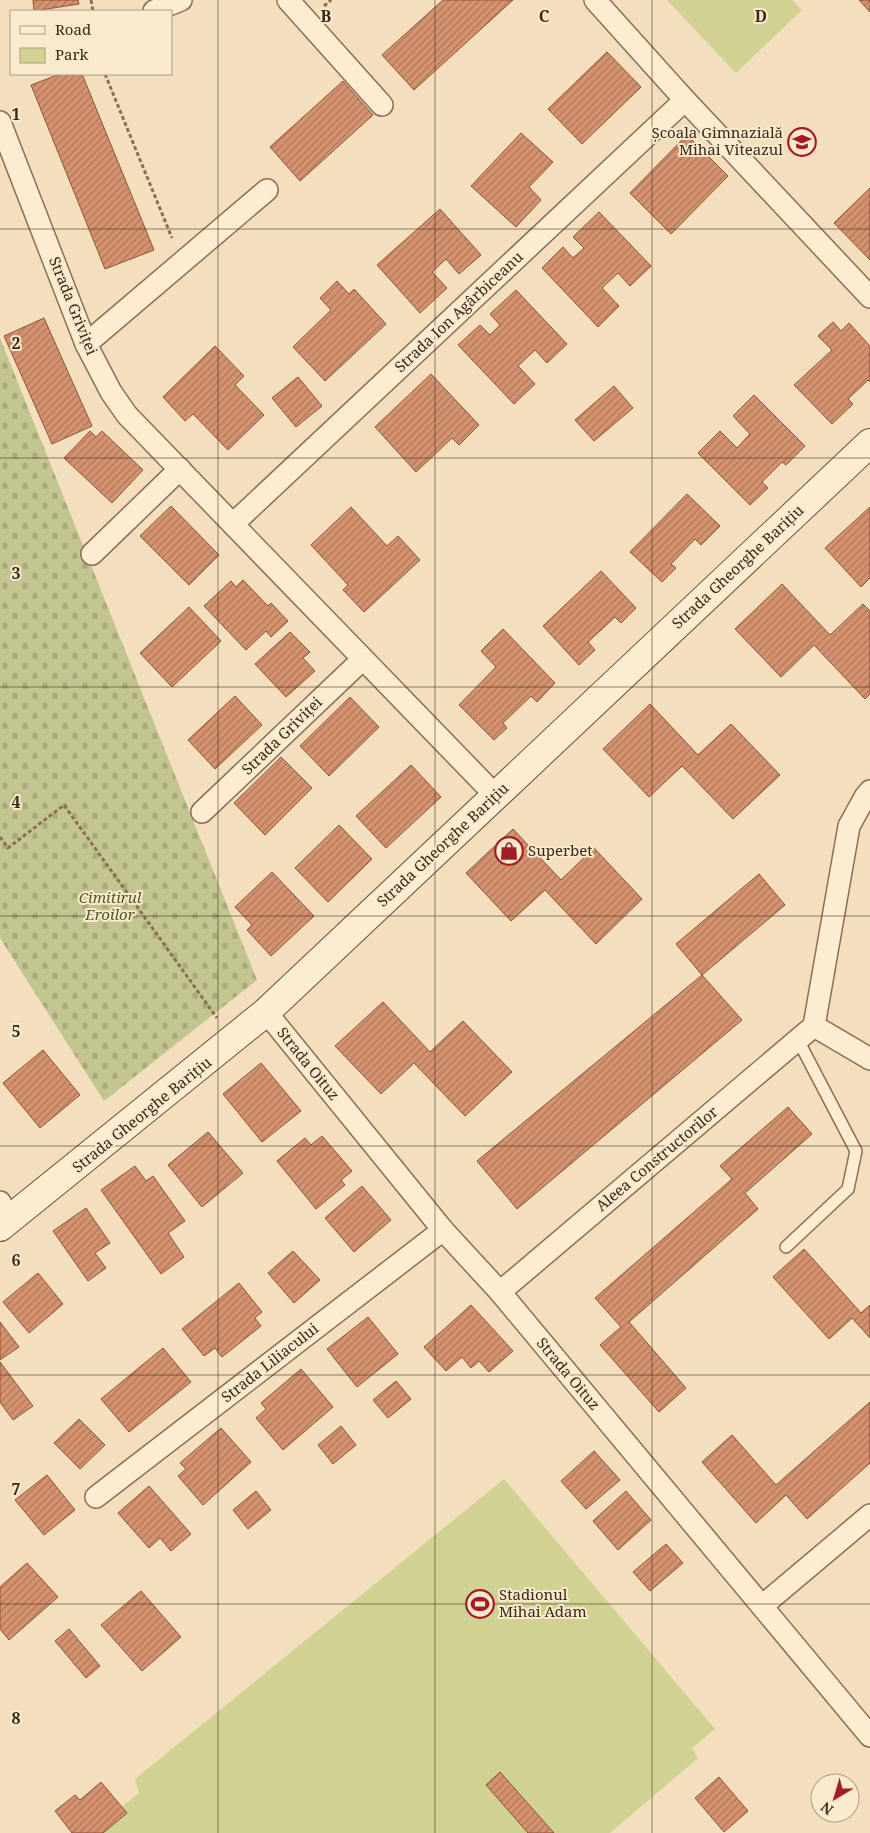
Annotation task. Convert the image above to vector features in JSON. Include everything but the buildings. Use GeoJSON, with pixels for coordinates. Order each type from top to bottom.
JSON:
{"type":"FeatureCollection","features":[{"type":"Feature","properties":{"kind":"street"},"geometry":{"type":"LineString","coordinates":[[156,10],[181,0]]}},
{"type":"Feature","properties":{"kind":"street"},"geometry":{"type":"LineString","coordinates":[[288,0],[382,105]]}},
{"type":"Feature","properties":{"kind":"street"},"geometry":{"type":"LineString","coordinates":[[595,0],[685,100],[870,297]]}},
{"type":"Feature","properties":{"kind":"street","name":"Strada Ion Agârbiceanu"},"geometry":{"type":"LineString","coordinates":[[233,524],[685,100]]}},
{"type":"Feature","properties":{"kind":"street","name":"Strada Griviței"},"geometry":{"type":"LineString","coordinates":[[0,122],[86,344],[111,392],[128,415],[180,470],[496,796]]}},
{"type":"Feature","properties":{"kind":"street"},"geometry":{"type":"LineString","coordinates":[[86,344],[267,190]]}},
{"type":"Feature","properties":{"kind":"street","name":"Strada Gheorghe Barițiu"},"geometry":{"type":"LineString","coordinates":[[3,1216],[232,1042],[266,1012],[869,446]]}},
{"type":"Feature","properties":{"kind":"street"},"geometry":{"type":"LineString","coordinates":[[92,554],[180,470]]}},
{"type":"Feature","properties":{"kind":"street","name":"Strada Griviței"},"geometry":{"type":"LineString","coordinates":[[202,812],[363,659]]}},
{"type":"Feature","properties":{"kind":"street"},"geometry":{"type":"LineString","coordinates":[[870,791],[849,826],[806,1033],[870,1059]]}},
{"type":"Feature","properties":{"kind":"street","name":"Strada Oituz"},"geometry":{"type":"LineString","coordinates":[[266,1012],[444,1230],[500,1292],[870,1736]]}},
{"type":"Feature","properties":{"kind":"street","name":"Aleea Constructorilor"},"geometry":{"type":"LineString","coordinates":[[500,1292],[806,1033]]}},
{"type":"Feature","properties":{"kind":"street","name":"Strada Liliacului"},"geometry":{"type":"LineString","coordinates":[[96,1497],[444,1230]]}},
{"type":"Feature","properties":{"kind":"street"},"geometry":{"type":"LineString","coordinates":[[762,1606],[870,1515]]}},
{"type":"Feature","properties":{"kind":"lane"},"geometry":{"type":"LineString","coordinates":[[786,1247],[848,1189],[856,1151],[806,1033]]}},
{"type":"Feature","properties":{"kind":"path"},"geometry":{"type":"LineString","coordinates":[[105,75],[182,263]]}},
{"type":"Feature","properties":{"kind":"path"},"geometry":{"type":"LineString","coordinates":[[0,837],[8,848],[64,805],[232,1042]]}},
{"type":"Feature","properties":{"kind":"green space"},"geometry":{"type":"Polygon","coordinates":[[[667,0],[792,0],[802,10],[736,73],[667,0]]]}},
{"type":"Feature","properties":{"kind":"green space","name":"Cimitirul Eroilor"},"geometry":{"type":"Polygon","coordinates":[[[0,338],[257,980],[104,1101],[0,938],[0,338]]]}},
{"type":"Feature","properties":{"kind":"green space","name":"Stadionul Mihai Adam"},"geometry":{"type":"Polygon","coordinates":[[[504,1479],[715,1729],[692,1748],[698,1758],[610,1833],[90,1833],[139,1793],[135,1779],[504,1479]]]}},
{"type":"Feature","properties":{"kind":"place","name":"Școala Gimnazială Mihai Viteazul"},"geometry":{"type":"Point","coordinates":[802,142]}},
{"type":"Feature","properties":{"kind":"place","name":"Superbet"},"geometry":{"type":"Point","coordinates":[509,851]}},
{"type":"Feature","properties":{"kind":"place","name":"Stadionul Mihai Adam"},"geometry":{"type":"Point","coordinates":[480,1604]}}]}
